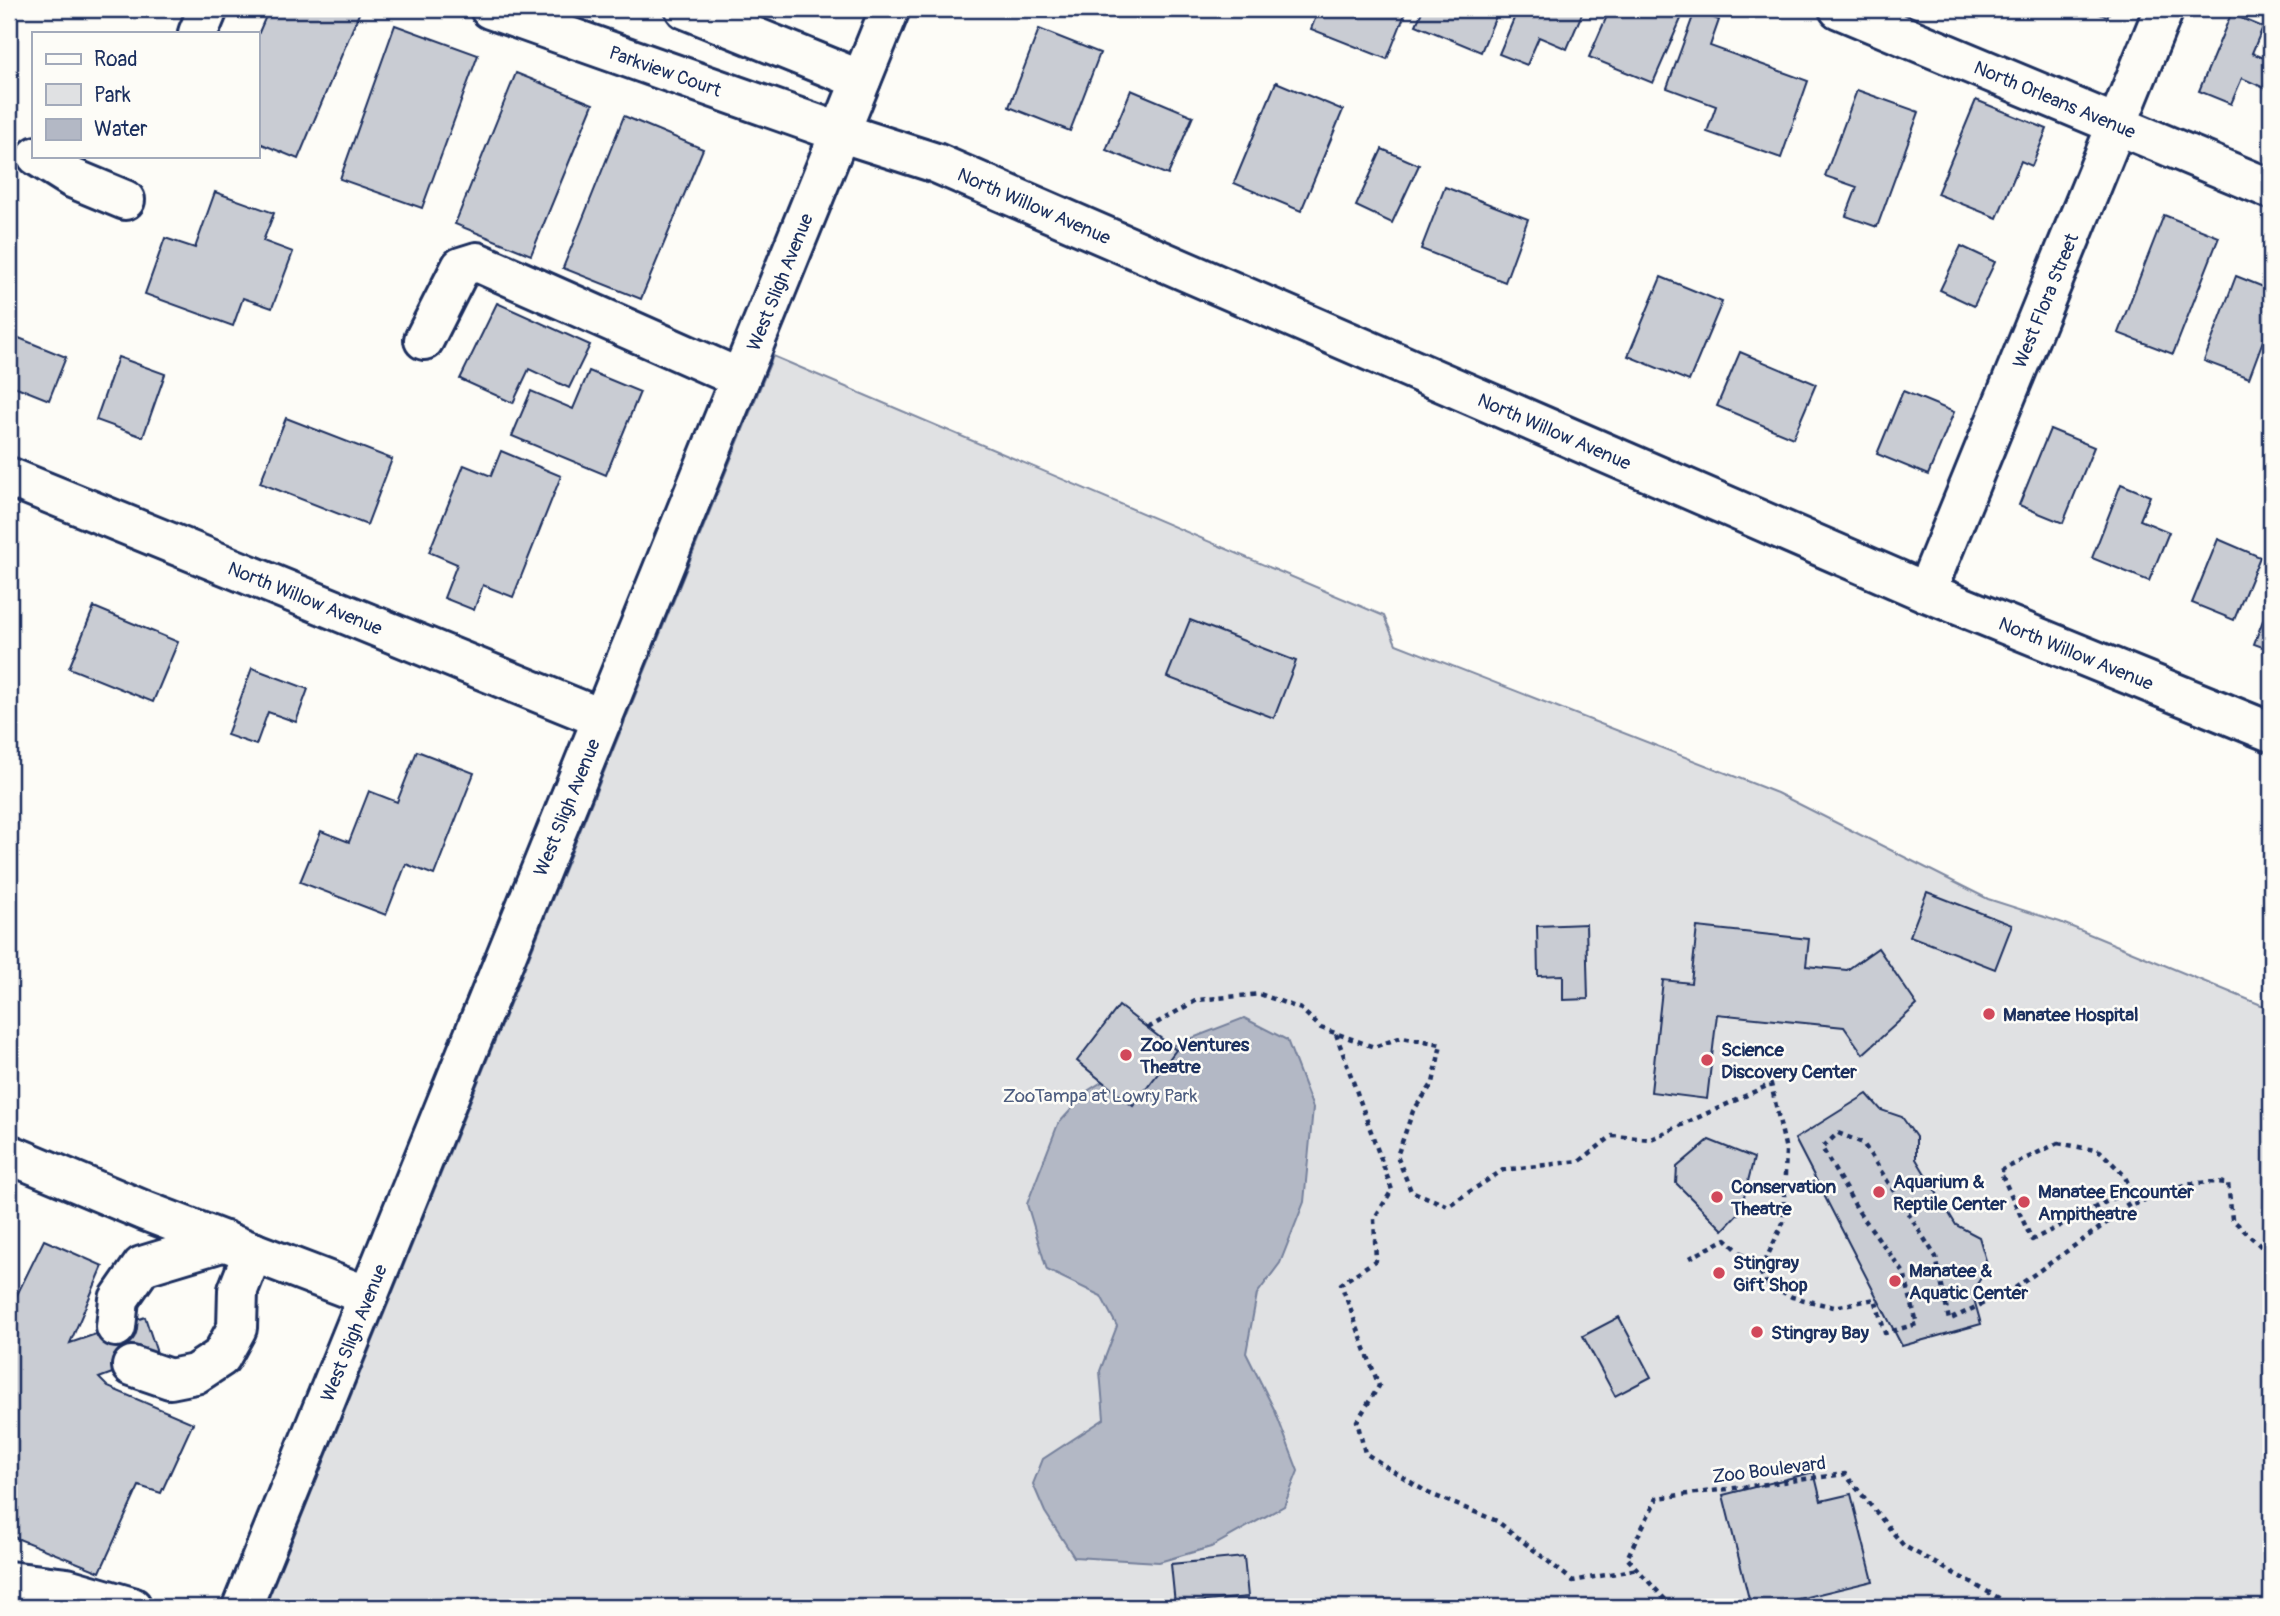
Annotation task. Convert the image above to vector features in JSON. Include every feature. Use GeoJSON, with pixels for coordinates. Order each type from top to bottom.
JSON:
{"type":"FeatureCollection","features":[{"type":"Feature","properties":{"kind":"street"},"geometry":{"type":"LineString","coordinates":[[198,32],[208,9]]}},
{"type":"Feature","properties":{"kind":"street","name":"Parkview Court"},"geometry":{"type":"LineString","coordinates":[[490,9],[839,132]]}},
{"type":"Feature","properties":{"kind":"street"},"geometry":{"type":"LineString","coordinates":[[685,9],[861,79]]}},
{"type":"Feature","properties":{"kind":"street","name":"West Sligh Avenue"},"geometry":{"type":"LineString","coordinates":[[242,1607],[890,9]]}},
{"type":"Feature","properties":{"kind":"street","name":"North Orleans Avenue"},"geometry":{"type":"LineString","coordinates":[[1839,9],[2271,189]]}},
{"type":"Feature","properties":{"kind":"street","name":"West Flora Street"},"geometry":{"type":"LineString","coordinates":[[1926,592],[2164,9]]}},
{"type":"Feature","properties":{"kind":"street","name":"North Willow Avenue"},"geometry":{"type":"LineString","coordinates":[[839,132],[936,163],[1926,592],[2271,732]]}},
{"type":"Feature","properties":{"kind":"street"},"geometry":{"type":"LineString","coordinates":[[9,139],[32,153]]}},
{"type":"Feature","properties":{"kind":"street"},"geometry":{"type":"LineString","coordinates":[[40,158],[72,178],[125,200]]}},
{"type":"Feature","properties":{"kind":"street"},"geometry":{"type":"LineString","coordinates":[[424,340],[461,267],[477,262],[740,378]]}},
{"type":"Feature","properties":{"kind":"street","name":"North Willow Avenue"},"geometry":{"type":"LineString","coordinates":[[9,477],[603,719]]}},
{"type":"Feature","properties":{"kind":"street"},"geometry":{"type":"LineString","coordinates":[[9,1154],[368,1296]]}},
{"type":"Feature","properties":{"kind":"street"},"geometry":{"type":"LineString","coordinates":[[116,1327],[119,1299],[142,1266],[239,1247]]}},
{"type":"Feature","properties":{"kind":"street"},"geometry":{"type":"LineString","coordinates":[[132,1366],[170,1379],[195,1374],[221,1357],[237,1328],[239,1247]]}},
{"type":"Feature","properties":{"kind":"street"},"geometry":{"type":"LineString","coordinates":[[9,1581],[67,1588],[131,1607]]}},
{"type":"Feature","properties":{"kind":"path"},"geometry":{"type":"LineString","coordinates":[[1148,1028],[1197,1000],[1260,994],[1301,1009],[1321,1028],[1374,1047],[1402,1037],[1441,1044],[1433,1083],[1413,1111],[1397,1156],[1411,1191],[1448,1206],[1503,1170],[1580,1161],[1612,1136],[1651,1139],[1771,1084],[1786,1150],[1783,1223],[1760,1272]]}},
{"type":"Feature","properties":{"kind":"path"},"geometry":{"type":"LineString","coordinates":[[1336,1034],[1392,1190],[1374,1219],[1376,1260],[1341,1284],[1379,1386],[1356,1421],[1365,1453],[1427,1493],[1497,1521],[1573,1581],[1638,1569],[1672,1607]]}},
{"type":"Feature","properties":{"kind":"path"},"geometry":{"type":"LineString","coordinates":[[1690,1258],[1726,1239],[1760,1272],[1767,1284],[1792,1297],[1834,1307],[1875,1299],[1885,1333],[1917,1324],[1904,1273],[1859,1212],[1822,1148],[1838,1133],[1863,1143],[1936,1257],[1950,1320],[2015,1287],[2129,1207],[2173,1187],[2205,1181],[2228,1183],[2232,1219],[2271,1256]]}},
{"type":"Feature","properties":{"kind":"path"},"geometry":{"type":"LineString","coordinates":[[2058,1143],[2100,1150],[2124,1175],[2131,1189],[2122,1194],[2032,1240],[2000,1171],[2058,1143]]}},
{"type":"Feature","properties":{"kind":"path"},"geometry":{"type":"LineString","coordinates":[[2122,1194],[2129,1207]]}},
{"type":"Feature","properties":{"kind":"path","name":"Zoo Boulevard"},"geometry":{"type":"LineString","coordinates":[[1638,1569],[1627,1558],[1657,1498],[1845,1474],[1904,1546],[2008,1603],[2008,1607]]}},
{"type":"Feature","properties":{"kind":"green space","name":"ZooTampa at Lowry Park"},"geometry":{"type":"Polygon","coordinates":[[[773,356],[1384,616],[1396,644],[1777,793],[1988,899],[2060,922],[2271,1009],[2271,1607],[265,1607],[773,356]]]}},
{"type":"Feature","properties":{"kind":"water"},"geometry":{"type":"Polygon","coordinates":[[[1244,1018],[1287,1040],[1313,1108],[1304,1202],[1280,1263],[1257,1294],[1246,1353],[1275,1411],[1298,1471],[1284,1506],[1211,1547],[1159,1562],[1074,1557],[1045,1512],[1033,1484],[1043,1459],[1104,1419],[1100,1371],[1117,1326],[1101,1296],[1047,1270],[1027,1204],[1058,1124],[1089,1090],[1141,1058],[1244,1018]]]}},
{"type":"Feature","properties":{"kind":"building"},"geometry":{"type":"Polygon","coordinates":[[[269,9],[361,9],[298,159],[259,143],[259,32],[269,9]]]}},
{"type":"Feature","properties":{"kind":"building"},"geometry":{"type":"Polygon","coordinates":[[[1319,9],[1407,9],[1387,59],[1311,29],[1319,9]]]}},
{"type":"Feature","properties":{"kind":"building"},"geometry":{"type":"Polygon","coordinates":[[[1423,9],[1499,9],[1481,52],[1416,25],[1423,9]]]}},
{"type":"Feature","properties":{"kind":"building"},"geometry":{"type":"Polygon","coordinates":[[[1518,9],[1584,9],[1567,49],[1539,37],[1527,65],[1499,54],[1518,9]]]}},
{"type":"Feature","properties":{"kind":"building"},"geometry":{"type":"Polygon","coordinates":[[[1610,9],[1677,9],[1684,12],[1653,83],[1589,57],[1610,9]]]}},
{"type":"Feature","properties":{"kind":"building"},"geometry":{"type":"Polygon","coordinates":[[[2089,9],[2111,9],[2107,17],[2089,9]]]}},
{"type":"Feature","properties":{"kind":"building"},"geometry":{"type":"Polygon","coordinates":[[[1695,11],[1719,20],[1710,46],[1808,81],[1781,158],[1707,132],[1716,106],[1667,88],[1695,11]]]}},
{"type":"Feature","properties":{"kind":"building"},"geometry":{"type":"Polygon","coordinates":[[[2231,14],[2263,27],[2252,53],[2271,61],[2271,91],[2242,78],[2231,104],[2199,91],[2231,14]]]}},
{"type":"Feature","properties":{"kind":"building"},"geometry":{"type":"Polygon","coordinates":[[[395,25],[478,55],[422,208],[340,179],[395,25]]]}},
{"type":"Feature","properties":{"kind":"building"},"geometry":{"type":"Polygon","coordinates":[[[1039,29],[1100,53],[1070,131],[1009,107],[1039,29]]]}},
{"type":"Feature","properties":{"kind":"building"},"geometry":{"type":"Polygon","coordinates":[[[516,73],[593,104],[531,255],[455,224],[516,73]]]}},
{"type":"Feature","properties":{"kind":"building"},"geometry":{"type":"Polygon","coordinates":[[[1276,82],[1343,110],[1301,211],[1234,183],[1276,82]]]}},
{"type":"Feature","properties":{"kind":"building"},"geometry":{"type":"Polygon","coordinates":[[[1131,90],[1193,116],[1168,175],[1106,150],[1131,90]]]}},
{"type":"Feature","properties":{"kind":"building"},"geometry":{"type":"Polygon","coordinates":[[[1857,90],[1919,112],[1877,227],[1846,216],[1857,187],[1825,176],[1857,90]]]}},
{"type":"Feature","properties":{"kind":"building"},"geometry":{"type":"Polygon","coordinates":[[[1976,100],[2047,129],[2032,166],[2021,161],[1997,218],[1937,194],[1976,100]]]}},
{"type":"Feature","properties":{"kind":"building"},"geometry":{"type":"Polygon","coordinates":[[[624,116],[703,149],[641,299],[563,268],[624,116]]]}},
{"type":"Feature","properties":{"kind":"building"},"geometry":{"type":"Polygon","coordinates":[[[1382,149],[1419,165],[1392,223],[1356,206],[1382,149]]]}},
{"type":"Feature","properties":{"kind":"building"},"geometry":{"type":"Polygon","coordinates":[[[1445,187],[1528,219],[1505,282],[1421,249],[1445,187]]]}},
{"type":"Feature","properties":{"kind":"building"},"geometry":{"type":"Polygon","coordinates":[[[215,192],[274,213],[263,241],[293,252],[272,308],[243,298],[233,326],[145,294],[165,238],[195,248],[215,192]]]}},
{"type":"Feature","properties":{"kind":"building"},"geometry":{"type":"Polygon","coordinates":[[[2164,215],[2219,237],[2173,354],[2118,333],[2164,215]]]}},
{"type":"Feature","properties":{"kind":"building"},"geometry":{"type":"Polygon","coordinates":[[[1961,246],[1995,262],[1974,306],[1940,290],[1961,246]]]}},
{"type":"Feature","properties":{"kind":"building"},"geometry":{"type":"Polygon","coordinates":[[[2236,276],[2271,290],[2271,319],[2249,378],[2204,361],[2236,276]]]}},
{"type":"Feature","properties":{"kind":"building"},"geometry":{"type":"Polygon","coordinates":[[[1661,277],[1722,302],[1689,381],[1628,356],[1661,277]]]}},
{"type":"Feature","properties":{"kind":"building"},"geometry":{"type":"Polygon","coordinates":[[[497,303],[590,345],[569,388],[529,369],[513,403],[460,379],[497,303]]]}},
{"type":"Feature","properties":{"kind":"building"},"geometry":{"type":"Polygon","coordinates":[[[9,334],[66,357],[49,400],[9,384],[9,334]]]}},
{"type":"Feature","properties":{"kind":"building"},"geometry":{"type":"Polygon","coordinates":[[[1740,352],[1816,384],[1793,438],[1717,406],[1740,352]]]}},
{"type":"Feature","properties":{"kind":"building"},"geometry":{"type":"Polygon","coordinates":[[[118,357],[165,374],[143,437],[96,420],[118,357]]]}},
{"type":"Feature","properties":{"kind":"building"},"geometry":{"type":"Polygon","coordinates":[[[589,371],[640,392],[606,475],[512,436],[531,391],[573,409],[589,371]]]}},
{"type":"Feature","properties":{"kind":"building"},"geometry":{"type":"Polygon","coordinates":[[[1903,391],[1954,412],[1928,475],[1877,454],[1903,391]]]}},
{"type":"Feature","properties":{"kind":"building"},"geometry":{"type":"Polygon","coordinates":[[[286,418],[392,459],[367,525],[260,483],[286,418]]]}},
{"type":"Feature","properties":{"kind":"building"},"geometry":{"type":"Polygon","coordinates":[[[2050,429],[2094,447],[2063,523],[2019,505],[2050,429]]]}},
{"type":"Feature","properties":{"kind":"building"},"geometry":{"type":"Polygon","coordinates":[[[501,451],[561,476],[513,597],[483,585],[474,610],[444,598],[457,564],[429,552],[464,465],[491,476],[501,451]]]}},
{"type":"Feature","properties":{"kind":"building"},"geometry":{"type":"Polygon","coordinates":[[[2121,484],[2150,496],[2140,520],[2169,532],[2149,581],[2092,558],[2121,484]]]}},
{"type":"Feature","properties":{"kind":"building"},"geometry":{"type":"Polygon","coordinates":[[[2218,539],[2260,557],[2234,620],[2192,603],[2218,539]]]}},
{"type":"Feature","properties":{"kind":"building"},"geometry":{"type":"Polygon","coordinates":[[[2271,599],[2271,650],[2254,644],[2271,599]]]}},
{"type":"Feature","properties":{"kind":"building"},"geometry":{"type":"Polygon","coordinates":[[[94,607],[178,642],[153,702],[69,668],[94,607]]]}},
{"type":"Feature","properties":{"kind":"building"},"geometry":{"type":"Polygon","coordinates":[[[1190,620],[1296,661],[1274,718],[1167,677],[1190,620]]]}},
{"type":"Feature","properties":{"kind":"building"},"geometry":{"type":"Polygon","coordinates":[[[252,668],[308,689],[296,722],[268,712],[256,745],[227,735],[252,668]]]}},
{"type":"Feature","properties":{"kind":"building"},"geometry":{"type":"Polygon","coordinates":[[[417,751],[474,773],[434,875],[406,864],[386,915],[300,882],[321,831],[349,842],[369,791],[397,802],[417,751]]]}},
{"type":"Feature","properties":{"kind":"building"},"geometry":{"type":"Polygon","coordinates":[[[1927,892],[2012,925],[1995,969],[1910,936],[1927,892]]]}},
{"type":"Feature","properties":{"kind":"building"},"geometry":{"type":"Polygon","coordinates":[[[1586,924],[1588,999],[1563,1000],[1563,975],[1538,976],[1537,926],[1586,924]]]}},
{"type":"Feature","properties":{"kind":"building"},"geometry":{"type":"Polygon","coordinates":[[[1697,927],[1809,939],[1806,966],[1847,970],[1878,948],[1917,1005],[1863,1054],[1844,1027],[1717,1014],[1707,1099],[1651,1092],[1663,980],[1691,983],[1697,927]]]}},
{"type":"Feature","properties":{"kind":"building","name":"Zoo Ventures Theatre"},"geometry":{"type":"Polygon","coordinates":[[[1119,1006],[1176,1050],[1133,1106],[1077,1061],[1119,1006]]]}},
{"type":"Feature","properties":{"kind":"building","name":"Aquarium & Reptile Center"},"geometry":{"type":"Polygon","coordinates":[[[1867,1094],[1881,1110],[1902,1117],[1916,1137],[1916,1159],[1956,1225],[1979,1237],[1988,1267],[1972,1292],[1981,1324],[1902,1346],[1795,1139],[1867,1094]]]}},
{"type":"Feature","properties":{"kind":"building","name":"Conservation Theatre"},"geometry":{"type":"Polygon","coordinates":[[[1709,1140],[1754,1158],[1740,1212],[1723,1230],[1676,1183],[1677,1167],[1709,1140]]]}},
{"type":"Feature","properties":{"kind":"building"},"geometry":{"type":"Polygon","coordinates":[[[44,1240],[103,1266],[70,1343],[145,1317],[158,1356],[99,1378],[108,1387],[193,1423],[161,1493],[139,1486],[100,1572],[14,1537],[9,1549],[9,1311],[44,1240]]]}},
{"type":"Feature","properties":{"kind":"building"},"geometry":{"type":"Polygon","coordinates":[[[1619,1317],[1651,1377],[1615,1396],[1583,1336],[1619,1317]]]}},
{"type":"Feature","properties":{"kind":"building"},"geometry":{"type":"Polygon","coordinates":[[[1814,1472],[1821,1501],[1851,1494],[1873,1581],[1765,1607],[1751,1607],[1723,1495],[1814,1472]]]}},
{"type":"Feature","properties":{"kind":"building"},"geometry":{"type":"Polygon","coordinates":[[[1244,1557],[1248,1597],[1175,1604],[1171,1564],[1244,1557]]]}},
{"type":"Feature","properties":{"kind":"place","name":"Manatee Hospital"},"geometry":{"type":"Point","coordinates":[1989,1014]}},
{"type":"Feature","properties":{"kind":"place","name":"Zoo Ventures Theatre"},"geometry":{"type":"Point","coordinates":[1126,1055]}},
{"type":"Feature","properties":{"kind":"place","name":"Science Discovery Center"},"geometry":{"type":"Point","coordinates":[1707,1060]}},
{"type":"Feature","properties":{"kind":"place","name":"Aquarium & Reptile Center"},"geometry":{"type":"Point","coordinates":[1879,1192]}},
{"type":"Feature","properties":{"kind":"place","name":"Conservation Theatre"},"geometry":{"type":"Point","coordinates":[1717,1197]}},
{"type":"Feature","properties":{"kind":"place","name":"Manatee Encounter Ampitheatre"},"geometry":{"type":"Point","coordinates":[2024,1202]}},
{"type":"Feature","properties":{"kind":"place","name":"Stingray Gift Shop"},"geometry":{"type":"Point","coordinates":[1719,1273]}},
{"type":"Feature","properties":{"kind":"place","name":"Manatee & Aquatic Center"},"geometry":{"type":"Point","coordinates":[1895,1281]}},
{"type":"Feature","properties":{"kind":"place","name":"Stingray Bay"},"geometry":{"type":"Point","coordinates":[1757,1332]}}]}
